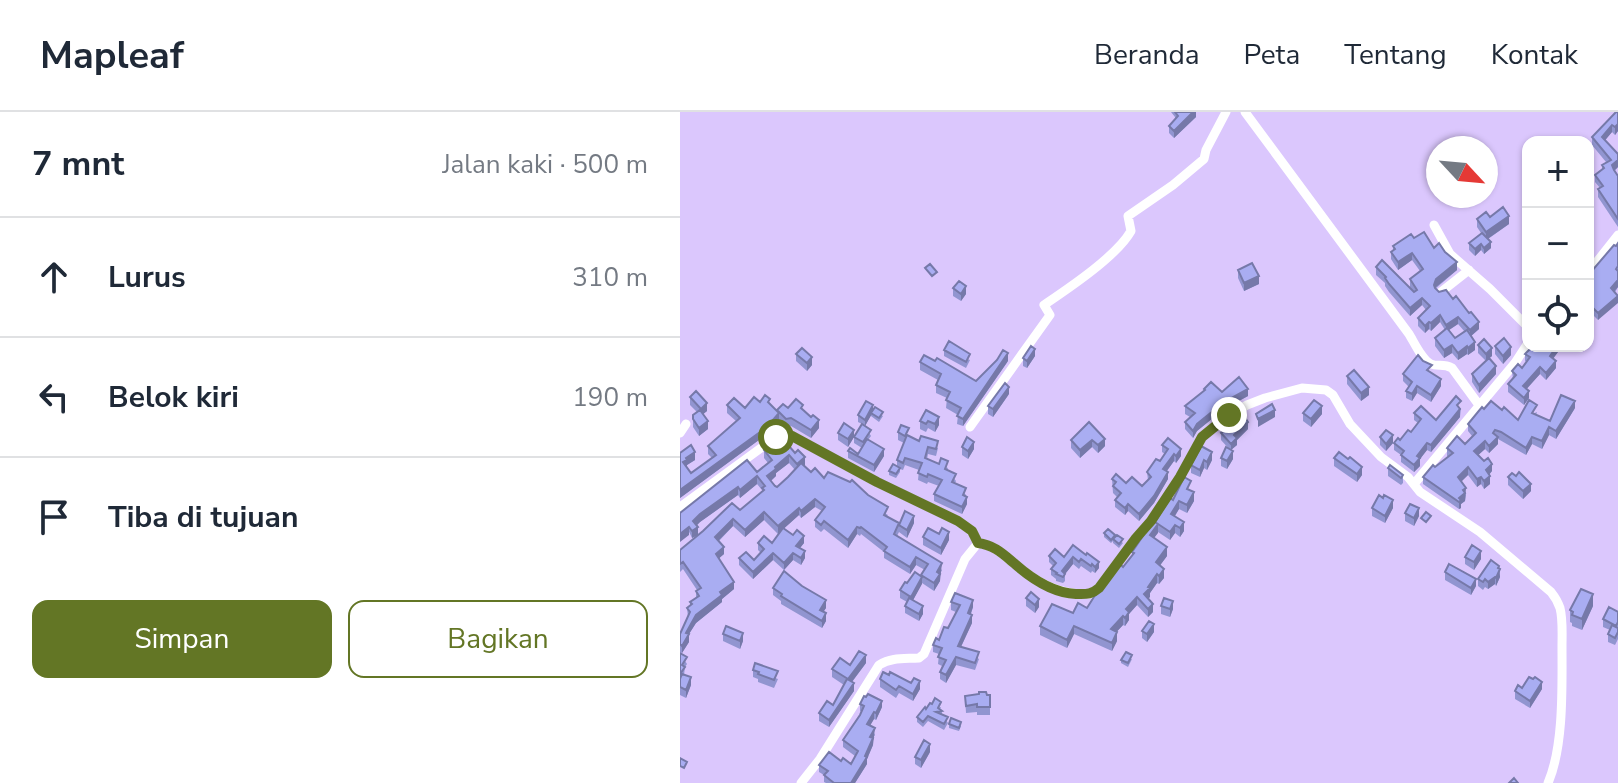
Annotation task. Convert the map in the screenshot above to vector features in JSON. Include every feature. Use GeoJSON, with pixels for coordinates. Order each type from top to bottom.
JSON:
{"type":"FeatureCollection","features":[{"type":"Feature","properties":{"kind":"street"},"geometry":{"type":"LineString","coordinates":[[970,427],[1050,315],[1044,305],[1065,292],[1117,248],[1131,231],[1128,216],[1204,159],[1226,112]]}},
{"type":"Feature","properties":{"kind":"street"},"geometry":{"type":"LineString","coordinates":[[1245,112],[1426,360],[1432,365],[1452,368],[1479,405]]}},
{"type":"Feature","properties":{"kind":"street"},"geometry":{"type":"LineString","coordinates":[[1434,225],[1450,254],[1522,321]]}},
{"type":"Feature","properties":{"kind":"street"},"geometry":{"type":"LineString","coordinates":[[1594,265],[1618,235]]}},
{"type":"Feature","properties":{"kind":"street"},"geometry":{"type":"LineString","coordinates":[[1441,292],[1469,270]]}},
{"type":"Feature","properties":{"kind":"street"},"geometry":{"type":"LineString","coordinates":[[1414,484],[1522,352]]}},
{"type":"Feature","properties":{"kind":"street"},"geometry":{"type":"LineString","coordinates":[[978,543],[999,550],[1051,589],[1068,594],[1092,594],[1151,521],[1202,437],[1247,405],[1291,390],[1326,390],[1333,395],[1350,424],[1381,457],[1408,477],[1420,492],[1492,542],[1551,592],[1560,606],[1562,694],[1554,761],[1548,783]]}},
{"type":"Feature","properties":{"kind":"street"},"geometry":{"type":"LineString","coordinates":[[680,433],[686,424]]}},
{"type":"Feature","properties":{"kind":"street"},"geometry":{"type":"LineString","coordinates":[[680,507],[776,437],[788,434],[958,521],[972,531],[978,543]]}},
{"type":"Feature","properties":{"kind":"street"},"geometry":{"type":"LineString","coordinates":[[801,783],[820,759],[879,665],[903,657],[919,658],[924,654],[965,559],[978,543]]}},
{"type":"Feature","properties":{"kind":"building"},"geometry":{"type":"Polygon","coordinates":[[[1175,112],[1193,112],[1174,131],[1169,126],[1178,116],[1175,112]]]}},
{"type":"Feature","properties":{"kind":"building"},"geometry":{"type":"Polygon","coordinates":[[[1618,112],[1618,124],[1615,127],[1612,125],[1602,137],[1618,154],[1618,160],[1612,165],[1618,176],[1618,219],[1598,189],[1603,186],[1595,175],[1604,168],[1602,165],[1611,160],[1593,136],[1618,112]]]}},
{"type":"Feature","properties":{"kind":"building"},"geometry":{"type":"Polygon","coordinates":[[[1503,207],[1509,216],[1486,232],[1477,219],[1486,212],[1490,217],[1503,207]]]}},
{"type":"Feature","properties":{"kind":"building"},"geometry":{"type":"Polygon","coordinates":[[[1424,232],[1434,248],[1439,243],[1457,262],[1436,279],[1434,285],[1439,292],[1446,290],[1453,299],[1456,296],[1479,322],[1470,330],[1458,317],[1446,325],[1440,315],[1425,326],[1418,318],[1430,306],[1422,298],[1410,308],[1376,267],[1382,260],[1414,292],[1417,290],[1410,279],[1423,269],[1412,253],[1398,262],[1391,252],[1395,249],[1393,246],[1411,234],[1414,238],[1424,232]]]}},
{"type":"Feature","properties":{"kind":"building"},"geometry":{"type":"Polygon","coordinates":[[[1482,233],[1491,242],[1484,248],[1481,244],[1475,249],[1469,243],[1482,233]]]}},
{"type":"Feature","properties":{"kind":"building"},"geometry":{"type":"Polygon","coordinates":[[[1618,243],[1618,280],[1611,288],[1618,296],[1598,313],[1594,309],[1594,268],[1618,243]]]}},
{"type":"Feature","properties":{"kind":"building"},"geometry":{"type":"Polygon","coordinates":[[[1252,263],[1259,276],[1244,283],[1238,270],[1252,263]]]}},
{"type":"Feature","properties":{"kind":"building"},"geometry":{"type":"Polygon","coordinates":[[[930,264],[937,272],[932,276],[925,268],[930,264]]]}},
{"type":"Feature","properties":{"kind":"building"},"geometry":{"type":"Polygon","coordinates":[[[959,281],[966,286],[961,294],[953,288],[959,281]]]}},
{"type":"Feature","properties":{"kind":"building"},"geometry":{"type":"Polygon","coordinates":[[[1447,328],[1455,338],[1467,330],[1475,342],[1458,353],[1452,345],[1444,350],[1435,338],[1447,328]]]}},
{"type":"Feature","properties":{"kind":"building"},"geometry":{"type":"Polygon","coordinates":[[[1504,338],[1511,347],[1503,356],[1495,346],[1504,338]]]}},
{"type":"Feature","properties":{"kind":"building"},"geometry":{"type":"Polygon","coordinates":[[[1484,339],[1492,348],[1486,354],[1478,345],[1484,339]]]}},
{"type":"Feature","properties":{"kind":"building"},"geometry":{"type":"Polygon","coordinates":[[[949,341],[970,354],[966,362],[944,350],[949,341]]]}},
{"type":"Feature","properties":{"kind":"building"},"geometry":{"type":"Polygon","coordinates":[[[1031,346],[1035,349],[1027,361],[1023,358],[1031,346]]]}},
{"type":"Feature","properties":{"kind":"building"},"geometry":{"type":"Polygon","coordinates":[[[802,348],[812,357],[807,363],[796,354],[802,348]]]}},
{"type":"Feature","properties":{"kind":"building"},"geometry":{"type":"Polygon","coordinates":[[[1003,350],[1008,353],[963,419],[957,416],[961,408],[946,400],[950,392],[936,385],[941,374],[920,362],[924,355],[935,361],[937,358],[976,381],[1003,350]]]}},
{"type":"Feature","properties":{"kind":"building"},"geometry":{"type":"Polygon","coordinates":[[[1553,352],[1550,356],[1556,361],[1546,373],[1540,367],[1523,386],[1529,391],[1524,398],[1508,384],[1516,375],[1512,371],[1518,364],[1522,368],[1530,357],[1525,354],[1553,352]]]}},
{"type":"Feature","properties":{"kind":"building"},"geometry":{"type":"Polygon","coordinates":[[[1418,355],[1432,365],[1427,370],[1441,379],[1431,395],[1417,386],[1412,394],[1406,391],[1412,382],[1403,374],[1418,355]]]}},
{"type":"Feature","properties":{"kind":"building"},"geometry":{"type":"Polygon","coordinates":[[[1489,358],[1496,366],[1479,385],[1472,374],[1489,358]]]}},
{"type":"Feature","properties":{"kind":"building"},"geometry":{"type":"Polygon","coordinates":[[[1354,370],[1369,387],[1361,393],[1347,376],[1354,370]]]}},
{"type":"Feature","properties":{"kind":"building"},"geometry":{"type":"Polygon","coordinates":[[[1239,377],[1248,389],[1224,402],[1193,431],[1185,422],[1195,413],[1185,406],[1211,382],[1222,392],[1239,377]]]}},
{"type":"Feature","properties":{"kind":"building"},"geometry":{"type":"Polygon","coordinates":[[[1005,383],[1009,387],[993,409],[988,406],[1005,383]]]}},
{"type":"Feature","properties":{"kind":"building"},"geometry":{"type":"Polygon","coordinates":[[[696,391],[707,403],[701,409],[690,397],[696,391]]]}},
{"type":"Feature","properties":{"kind":"building"},"geometry":{"type":"Polygon","coordinates":[[[765,395],[779,413],[767,427],[680,490],[680,453],[691,445],[695,452],[683,462],[691,473],[716,455],[708,446],[740,418],[727,405],[734,398],[745,408],[754,397],[760,402],[765,395]]]}},
{"type":"Feature","properties":{"kind":"building"},"geometry":{"type":"Polygon","coordinates":[[[1561,395],[1575,401],[1556,431],[1549,427],[1542,441],[1532,437],[1526,448],[1495,430],[1493,433],[1498,437],[1489,446],[1485,441],[1474,451],[1484,461],[1488,458],[1492,464],[1486,470],[1490,476],[1484,481],[1481,477],[1477,479],[1468,467],[1458,477],[1466,488],[1459,502],[1423,477],[1433,465],[1435,467],[1453,453],[1447,448],[1457,436],[1465,444],[1476,433],[1468,424],[1491,401],[1502,410],[1504,407],[1518,420],[1529,400],[1537,405],[1532,413],[1550,421],[1561,395]]]}},
{"type":"Feature","properties":{"kind":"building"},"geometry":{"type":"Polygon","coordinates":[[[1456,396],[1461,401],[1457,405],[1460,409],[1431,445],[1427,443],[1414,465],[1401,455],[1404,451],[1394,443],[1408,430],[1411,432],[1421,419],[1414,413],[1421,406],[1436,420],[1456,396]]]}},
{"type":"Feature","properties":{"kind":"building"},"geometry":{"type":"Polygon","coordinates":[[[796,399],[803,405],[801,408],[819,420],[811,430],[791,418],[786,419],[777,410],[783,404],[788,408],[796,399]]]}},
{"type":"Feature","properties":{"kind":"building"},"geometry":{"type":"Polygon","coordinates":[[[1314,400],[1322,406],[1311,419],[1303,413],[1314,400]]]}},
{"type":"Feature","properties":{"kind":"building"},"geometry":{"type":"Polygon","coordinates":[[[866,401],[873,405],[865,420],[858,415],[866,401]]]}},
{"type":"Feature","properties":{"kind":"building"},"geometry":{"type":"Polygon","coordinates":[[[1272,404],[1275,410],[1258,419],[1256,414],[1272,404]]]}},
{"type":"Feature","properties":{"kind":"building"},"geometry":{"type":"Polygon","coordinates":[[[875,407],[883,412],[879,418],[871,413],[875,407]]]}},
{"type":"Feature","properties":{"kind":"building"},"geometry":{"type":"Polygon","coordinates":[[[700,410],[708,421],[699,428],[693,415],[700,410]]]}},
{"type":"Feature","properties":{"kind":"building"},"geometry":{"type":"Polygon","coordinates":[[[926,410],[939,417],[935,424],[920,421],[926,410]]]}},
{"type":"Feature","properties":{"kind":"building"},"geometry":{"type":"Polygon","coordinates":[[[1244,416],[1248,422],[1234,435],[1237,438],[1231,444],[1221,433],[1244,416]]]}},
{"type":"Feature","properties":{"kind":"building"},"geometry":{"type":"Polygon","coordinates":[[[1089,422],[1105,439],[1098,445],[1092,440],[1080,450],[1071,440],[1089,422]]]}},
{"type":"Feature","properties":{"kind":"building"},"geometry":{"type":"Polygon","coordinates":[[[844,423],[854,430],[848,439],[838,433],[844,423]]]}},
{"type":"Feature","properties":{"kind":"building"},"geometry":{"type":"Polygon","coordinates":[[[862,424],[871,430],[863,442],[854,437],[862,424]]]}},
{"type":"Feature","properties":{"kind":"building"},"geometry":{"type":"Polygon","coordinates":[[[901,425],[909,428],[905,436],[898,432],[901,425]]]}},
{"type":"Feature","properties":{"kind":"building"},"geometry":{"type":"Polygon","coordinates":[[[1386,430],[1393,435],[1386,444],[1380,437],[1386,430]]]}},
{"type":"Feature","properties":{"kind":"building"},"geometry":{"type":"Polygon","coordinates":[[[907,435],[919,441],[921,436],[938,441],[936,449],[928,447],[925,458],[939,464],[941,458],[948,461],[945,469],[956,474],[952,482],[966,488],[963,495],[967,497],[962,507],[934,494],[942,480],[918,473],[922,463],[905,458],[903,463],[897,460],[907,435]]]}},
{"type":"Feature","properties":{"kind":"building"},"geometry":{"type":"Polygon","coordinates":[[[967,437],[974,442],[968,451],[962,447],[967,437]]]}},
{"type":"Feature","properties":{"kind":"building"},"geometry":{"type":"Polygon","coordinates":[[[1168,438],[1181,449],[1163,469],[1168,472],[1154,496],[1139,514],[1128,504],[1125,508],[1115,500],[1121,493],[1113,486],[1116,482],[1112,479],[1116,474],[1126,483],[1132,477],[1142,486],[1151,477],[1147,472],[1156,459],[1160,461],[1168,449],[1162,445],[1168,438]]]}},
{"type":"Feature","properties":{"kind":"building"},"geometry":{"type":"Polygon","coordinates":[[[867,439],[884,449],[874,465],[848,451],[850,448],[858,454],[867,439]]]}},
{"type":"Feature","properties":{"kind":"building"},"geometry":{"type":"Polygon","coordinates":[[[776,442],[784,451],[789,446],[805,457],[797,464],[789,455],[775,467],[767,476],[775,486],[801,463],[811,472],[815,468],[824,478],[828,472],[850,482],[852,480],[868,495],[888,507],[884,515],[899,523],[894,534],[942,563],[937,572],[940,574],[934,583],[921,575],[928,564],[916,557],[910,567],[884,551],[887,547],[861,527],[857,527],[848,540],[824,521],[821,525],[815,520],[825,507],[815,499],[778,526],[764,512],[745,530],[733,519],[715,537],[724,547],[716,554],[734,582],[696,615],[682,646],[680,634],[690,612],[687,608],[699,596],[696,591],[701,588],[683,562],[680,564],[680,550],[732,503],[740,510],[765,486],[757,476],[700,514],[693,521],[698,527],[692,531],[689,527],[680,534],[680,513],[747,460],[757,472],[772,460],[764,450],[776,442]]]}},
{"type":"Feature","properties":{"kind":"building"},"geometry":{"type":"Polygon","coordinates":[[[1201,446],[1212,452],[1200,470],[1191,465],[1201,446]]]}},
{"type":"Feature","properties":{"kind":"building"},"geometry":{"type":"Polygon","coordinates":[[[1226,447],[1233,451],[1227,461],[1221,458],[1226,447]]]}},
{"type":"Feature","properties":{"kind":"building"},"geometry":{"type":"Polygon","coordinates":[[[1339,452],[1362,467],[1357,474],[1334,458],[1339,452]]]}},
{"type":"Feature","properties":{"kind":"building"},"geometry":{"type":"Polygon","coordinates":[[[893,464],[900,468],[896,474],[889,471],[893,464]]]}},
{"type":"Feature","properties":{"kind":"building"},"geometry":{"type":"Polygon","coordinates":[[[1390,465],[1403,475],[1401,478],[1388,468],[1390,465]]]}},
{"type":"Feature","properties":{"kind":"building"},"geometry":{"type":"Polygon","coordinates":[[[1519,472],[1531,484],[1523,491],[1508,477],[1512,473],[1516,476],[1519,472]]]}},
{"type":"Feature","properties":{"kind":"building"},"geometry":{"type":"Polygon","coordinates":[[[1184,477],[1191,481],[1187,489],[1194,492],[1187,505],[1179,501],[1171,514],[1184,522],[1180,528],[1175,525],[1170,532],[1158,524],[1150,535],[1167,547],[1156,562],[1164,569],[1144,594],[1153,604],[1148,609],[1137,597],[1126,609],[1129,612],[1125,618],[1123,616],[1111,629],[1117,632],[1112,643],[1074,626],[1067,640],[1040,626],[1052,604],[1073,613],[1078,603],[1087,608],[1120,564],[1123,567],[1134,553],[1141,535],[1155,522],[1170,498],[1173,500],[1184,477]]]}},
{"type":"Feature","properties":{"kind":"building"},"geometry":{"type":"Polygon","coordinates":[[[1379,495],[1393,500],[1385,516],[1372,508],[1379,495]]]}},
{"type":"Feature","properties":{"kind":"building"},"geometry":{"type":"Polygon","coordinates":[[[1410,504],[1419,508],[1414,518],[1405,513],[1410,504]]]}},
{"type":"Feature","properties":{"kind":"building"},"geometry":{"type":"Polygon","coordinates":[[[905,511],[914,516],[907,530],[899,525],[905,511]]]}},
{"type":"Feature","properties":{"kind":"building"},"geometry":{"type":"Polygon","coordinates":[[[1426,512],[1431,516],[1426,522],[1421,518],[1426,512]]]}},
{"type":"Feature","properties":{"kind":"building"},"geometry":{"type":"Polygon","coordinates":[[[783,528],[793,535],[797,530],[804,536],[796,546],[805,551],[801,558],[793,553],[784,563],[773,553],[753,572],[739,558],[746,552],[754,560],[764,549],[758,543],[764,536],[772,543],[783,528]]]}},
{"type":"Feature","properties":{"kind":"building"},"geometry":{"type":"Polygon","coordinates":[[[928,528],[939,534],[942,528],[949,532],[941,548],[923,537],[928,528]]]}},
{"type":"Feature","properties":{"kind":"building"},"geometry":{"type":"Polygon","coordinates":[[[1108,529],[1115,535],[1111,540],[1104,533],[1108,529]]]}},
{"type":"Feature","properties":{"kind":"building"},"geometry":{"type":"Polygon","coordinates":[[[1117,535],[1123,539],[1119,544],[1113,539],[1117,535]]]}},
{"type":"Feature","properties":{"kind":"building"},"geometry":{"type":"Polygon","coordinates":[[[1073,545],[1099,562],[1095,567],[1073,557],[1062,571],[1065,574],[1063,577],[1056,574],[1051,569],[1056,563],[1049,556],[1055,549],[1064,557],[1073,545]]]}},
{"type":"Feature","properties":{"kind":"building"},"geometry":{"type":"Polygon","coordinates":[[[1472,545],[1481,551],[1474,562],[1465,557],[1472,545]]]}},
{"type":"Feature","properties":{"kind":"building"},"geometry":{"type":"Polygon","coordinates":[[[1491,560],[1500,569],[1496,578],[1483,582],[1478,579],[1491,560]]]}},
{"type":"Feature","properties":{"kind":"building"},"geometry":{"type":"Polygon","coordinates":[[[1449,564],[1476,579],[1471,588],[1445,572],[1449,564]]]}},
{"type":"Feature","properties":{"kind":"building"},"geometry":{"type":"Polygon","coordinates":[[[784,571],[826,600],[820,610],[826,613],[822,621],[773,588],[784,571]]]}},
{"type":"Feature","properties":{"kind":"building"},"geometry":{"type":"Polygon","coordinates":[[[915,572],[922,577],[911,597],[900,590],[915,572]]]}},
{"type":"Feature","properties":{"kind":"building"},"geometry":{"type":"Polygon","coordinates":[[[1581,589],[1593,594],[1582,619],[1572,615],[1570,610],[1581,589]]]}},
{"type":"Feature","properties":{"kind":"building"},"geometry":{"type":"Polygon","coordinates":[[[1031,592],[1039,599],[1035,605],[1026,598],[1031,592]]]}},
{"type":"Feature","properties":{"kind":"building"},"geometry":{"type":"Polygon","coordinates":[[[955,593],[973,600],[968,613],[972,615],[958,646],[979,652],[975,663],[956,657],[946,675],[940,672],[946,660],[938,657],[942,648],[933,645],[936,638],[939,640],[944,627],[948,628],[960,605],[951,602],[955,593]]]}},
{"type":"Feature","properties":{"kind":"building"},"geometry":{"type":"Polygon","coordinates":[[[909,598],[923,606],[919,614],[905,606],[909,598]]]}},
{"type":"Feature","properties":{"kind":"building"},"geometry":{"type":"Polygon","coordinates":[[[1164,598],[1173,601],[1170,609],[1161,606],[1164,598]]]}},
{"type":"Feature","properties":{"kind":"building"},"geometry":{"type":"Polygon","coordinates":[[[1609,607],[1618,612],[1616,626],[1603,619],[1609,607]]]}},
{"type":"Feature","properties":{"kind":"building"},"geometry":{"type":"Polygon","coordinates":[[[1149,621],[1154,624],[1147,634],[1142,631],[1149,621]]]}},
{"type":"Feature","properties":{"kind":"building"},"geometry":{"type":"Polygon","coordinates":[[[1612,625],[1618,628],[1615,638],[1608,634],[1612,625]]]}},
{"type":"Feature","properties":{"kind":"building"},"geometry":{"type":"Polygon","coordinates":[[[726,626],[743,633],[740,641],[723,634],[726,626]]]}},
{"type":"Feature","properties":{"kind":"building"},"geometry":{"type":"Polygon","coordinates":[[[859,651],[866,655],[848,679],[832,669],[840,658],[850,665],[859,651]]]}},
{"type":"Feature","properties":{"kind":"building"},"geometry":{"type":"Polygon","coordinates":[[[1126,652],[1132,655],[1128,663],[1121,660],[1126,652]]]}},
{"type":"Feature","properties":{"kind":"building"},"geometry":{"type":"Polygon","coordinates":[[[680,653],[687,657],[680,674],[680,653]]]}},
{"type":"Feature","properties":{"kind":"building"},"geometry":{"type":"Polygon","coordinates":[[[755,663],[778,671],[774,680],[753,670],[755,663]]]}},
{"type":"Feature","properties":{"kind":"building"},"geometry":{"type":"Polygon","coordinates":[[[883,672],[889,675],[890,672],[911,683],[914,678],[920,681],[913,694],[899,686],[896,690],[880,679],[883,672]]]}},
{"type":"Feature","properties":{"kind":"building"},"geometry":{"type":"Polygon","coordinates":[[[682,674],[691,677],[686,690],[680,687],[682,674]]]}},
{"type":"Feature","properties":{"kind":"building"},"geometry":{"type":"Polygon","coordinates":[[[1529,677],[1542,682],[1530,701],[1515,691],[1518,685],[1522,688],[1529,677]]]}},
{"type":"Feature","properties":{"kind":"building"},"geometry":{"type":"Polygon","coordinates":[[[847,679],[854,683],[829,720],[819,713],[827,701],[833,705],[847,679]]]}},
{"type":"Feature","properties":{"kind":"building"},"geometry":{"type":"Polygon","coordinates":[[[979,692],[990,695],[990,707],[977,707],[977,704],[966,706],[965,696],[979,692]]]}},
{"type":"Feature","properties":{"kind":"building"},"geometry":{"type":"Polygon","coordinates":[[[868,694],[882,701],[867,724],[875,728],[870,737],[873,738],[867,757],[851,783],[834,783],[824,775],[828,771],[819,765],[829,752],[851,764],[858,751],[843,740],[860,715],[864,706],[860,704],[868,694]]]}},
{"type":"Feature","properties":{"kind":"building"},"geometry":{"type":"Polygon","coordinates":[[[935,698],[941,702],[938,708],[942,711],[936,712],[948,717],[944,724],[928,716],[923,722],[917,717],[935,698]]]}},
{"type":"Feature","properties":{"kind":"building"},"geometry":{"type":"Polygon","coordinates":[[[951,718],[961,722],[959,728],[949,724],[951,718]]]}},
{"type":"Feature","properties":{"kind":"building"},"geometry":{"type":"Polygon","coordinates":[[[924,740],[930,744],[921,760],[915,757],[924,740]]]}},
{"type":"Feature","properties":{"kind":"building"},"geometry":{"type":"Polygon","coordinates":[[[680,758],[687,762],[684,768],[680,766],[680,758]]]}},
{"type":"Feature","properties":{"kind":"route"},"geometry":{"type":"LineString","coordinates":[[776,437],[788,434],[958,521],[972,531],[978,543],[999,550],[1051,589],[1068,594],[1092,594],[1151,521],[1202,437],[1229,415]]}}]}
